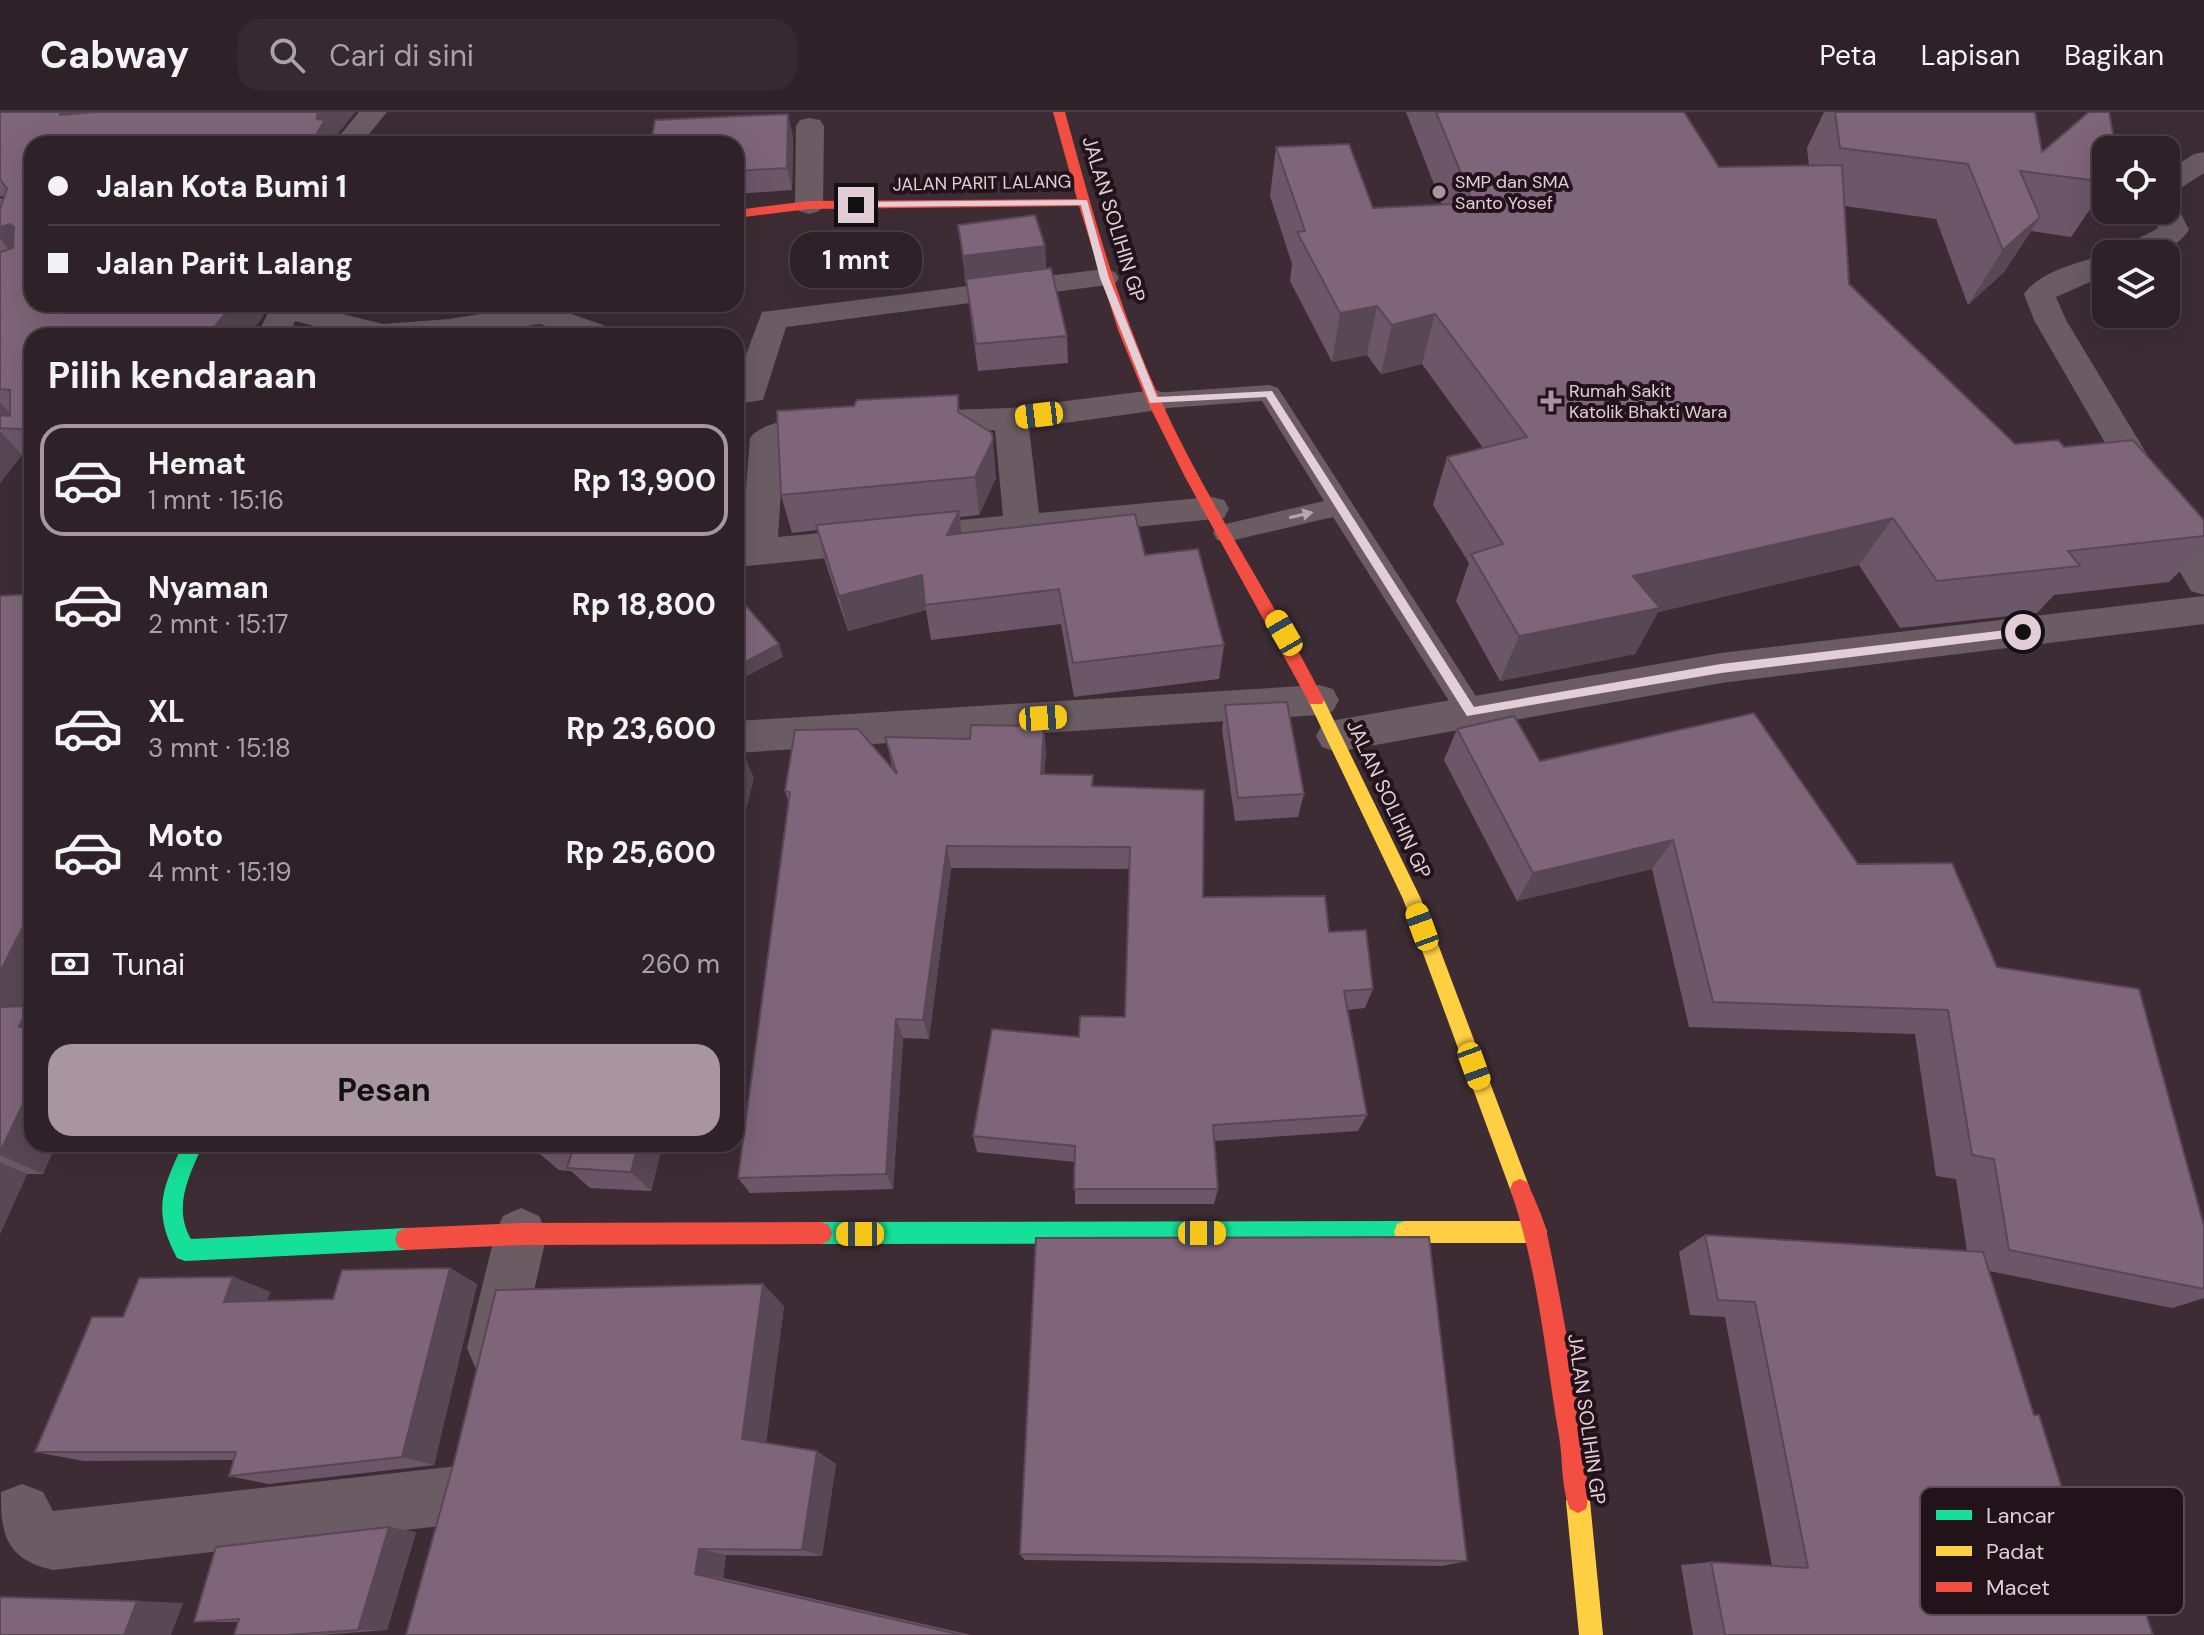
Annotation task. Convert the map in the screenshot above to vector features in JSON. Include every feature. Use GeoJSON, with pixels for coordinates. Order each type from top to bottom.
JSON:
{"type":"FeatureCollection","features":[{"type":"Feature","properties":{"kind":"main road","name":"JALAN SOLIHIN GP"},"geometry":{"type":"LineString","coordinates":[[1059,112],[1104,278],[1154,401],[1218,521],[1284,633],[1412,899],[1536,1232],[1573,1450],[1591,1635]]}},
{"type":"Feature","properties":{"kind":"main road","name":"JALAN PARIT LALANG"},"geometry":{"type":"LineString","coordinates":[[744,213],[809,205],[1084,202]]}},
{"type":"Feature","properties":{"kind":"main road"},"geometry":{"type":"LineString","coordinates":[[190,1152],[168,1207],[171,1233],[185,1250],[521,1234],[1536,1232]]}},
{"type":"Feature","properties":{"kind":"street"},"geometry":{"type":"LineString","coordinates":[[352,136],[374,112]]}},
{"type":"Feature","properties":{"kind":"street"},"geometry":{"type":"LineString","coordinates":[[809,205],[810,126]]}},
{"type":"Feature","properties":{"kind":"street"},"geometry":{"type":"LineString","coordinates":[[2180,176],[2204,160]]}},
{"type":"Feature","properties":{"kind":"street"},"geometry":{"type":"LineString","coordinates":[[0,207],[7,211],[10,218],[0,253]]}},
{"type":"Feature","properties":{"kind":"street"},"geometry":{"type":"LineString","coordinates":[[2160,240],[2174,230],[2172,224]]}},
{"type":"Feature","properties":{"kind":"street"},"geometry":{"type":"LineString","coordinates":[[2092,269],[2059,282],[2039,294],[2050,320],[2204,581]]}},
{"type":"Feature","properties":{"kind":"street"},"geometry":{"type":"LineString","coordinates":[[744,392],[751,392],[773,319],[1104,278]]}},
{"type":"Feature","properties":{"kind":"street"},"geometry":{"type":"LineString","coordinates":[[296,312],[359,328]]}},
{"type":"Feature","properties":{"kind":"street"},"geometry":{"type":"LineString","coordinates":[[455,328],[543,314],[581,328]]}},
{"type":"Feature","properties":{"kind":"street"},"geometry":{"type":"LineString","coordinates":[[1154,401],[1011,419],[878,423],[778,433],[767,438],[747,553],[1022,525],[1218,521]]}},
{"type":"Feature","properties":{"kind":"street"},"geometry":{"type":"LineString","coordinates":[[1011,419],[1022,525]]}},
{"type":"Feature","properties":{"kind":"street"},"geometry":{"type":"LineString","coordinates":[[744,737],[1471,712],[1721,668],[2204,610]]}},
{"type":"Feature","properties":{"kind":"street"},"geometry":{"type":"LineString","coordinates":[[443,1551],[521,1234]]}},
{"type":"Feature","properties":{"kind":"street"},"geometry":{"type":"LineString","coordinates":[[22,1513],[28,1530],[38,1538],[53,1541],[458,1495]]}},
{"type":"Feature","properties":{"kind":"lane"},"geometry":{"type":"LineString","coordinates":[[1154,401],[1269,393],[1471,712]]}},
{"type":"Feature","properties":{"kind":"lane"},"geometry":{"type":"LineString","coordinates":[[1218,521],[1340,506]]}},
{"type":"Feature","properties":{"kind":"building"},"geometry":{"type":"Polygon","coordinates":[[[0,112],[61,112],[60,115],[96,112],[319,112],[317,119],[325,120],[315,136],[24,136],[24,312],[226,312],[214,328],[24,328],[24,430],[0,428],[0,415],[10,416],[10,390],[0,389],[0,252],[13,248],[14,227],[10,224],[0,227],[0,209],[7,189],[0,179],[0,112]]]}},
{"type":"Feature","properties":{"kind":"building"},"geometry":{"type":"Polygon","coordinates":[[[1436,112],[1684,112],[1719,167],[1842,165],[1849,284],[2015,444],[2058,440],[2064,447],[2133,440],[2204,520],[2204,536],[2068,551],[2080,566],[1937,581],[1893,518],[1633,576],[1660,608],[1519,636],[1471,554],[1503,544],[1447,457],[1527,437],[1435,314],[1392,325],[1377,306],[1340,313],[1297,232],[1305,231],[1276,147],[1349,144],[1373,208],[1473,203],[1436,112]]]}},
{"type":"Feature","properties":{"kind":"building"},"geometry":{"type":"Polygon","coordinates":[[[1835,112],[2035,112],[2042,152],[2089,112],[2109,112],[2113,136],[2092,136],[2092,180],[2020,171],[2040,217],[2003,250],[1968,164],[1840,148],[1835,112]]]}},
{"type":"Feature","properties":{"kind":"building"},"geometry":{"type":"Polygon","coordinates":[[[788,114],[787,168],[744,171],[744,136],[652,136],[655,120],[788,114]]]}},
{"type":"Feature","properties":{"kind":"building"},"geometry":{"type":"Polygon","coordinates":[[[1035,215],[1045,246],[963,256],[958,225],[1035,215]]]}},
{"type":"Feature","properties":{"kind":"building"},"geometry":{"type":"Polygon","coordinates":[[[1051,268],[1067,336],[976,344],[966,279],[1051,268]]]}},
{"type":"Feature","properties":{"kind":"building"},"geometry":{"type":"Polygon","coordinates":[[[958,395],[958,412],[992,433],[993,440],[975,477],[781,495],[777,411],[854,406],[857,400],[958,395]]]}},
{"type":"Feature","properties":{"kind":"building"},"geometry":{"type":"Polygon","coordinates":[[[959,511],[947,535],[1135,514],[1145,555],[1198,549],[1224,645],[1073,663],[1059,589],[925,605],[922,575],[839,596],[816,525],[959,511]]]}},
{"type":"Feature","properties":{"kind":"building"},"geometry":{"type":"Polygon","coordinates":[[[24,594],[24,925],[0,972],[0,596],[24,594]]]}},
{"type":"Feature","properties":{"kind":"building"},"geometry":{"type":"Polygon","coordinates":[[[744,603],[779,644],[744,663],[744,603]]]}},
{"type":"Feature","properties":{"kind":"building"},"geometry":{"type":"Polygon","coordinates":[[[1287,702],[1304,794],[1238,798],[1225,705],[1287,702]]]}},
{"type":"Feature","properties":{"kind":"building"},"geometry":{"type":"Polygon","coordinates":[[[1754,713],[1858,864],[1952,863],[1997,967],[2139,989],[2204,1226],[2204,1289],[2009,1250],[1994,1159],[1972,1155],[1948,1010],[1713,1002],[1673,840],[1533,873],[1457,729],[1514,716],[1540,761],[1754,713]]]}},
{"type":"Feature","properties":{"kind":"building"},"geometry":{"type":"Polygon","coordinates":[[[971,725],[1044,726],[1041,774],[1093,775],[1092,786],[1204,790],[1203,897],[1325,896],[1329,932],[1366,930],[1373,989],[1344,991],[1367,1115],[1213,1125],[1218,1189],[1074,1189],[1075,1146],[973,1136],[992,1029],[1079,1037],[1080,1016],[1125,1017],[1130,847],[947,846],[923,1020],[896,1019],[886,1174],[738,1178],[742,1152],[744,1152],[790,792],[785,791],[795,730],[858,729],[897,774],[885,737],[970,739],[971,725]]]}},
{"type":"Feature","properties":{"kind":"building"},"geometry":{"type":"Polygon","coordinates":[[[24,1006],[24,1016],[19,1027],[24,1027],[24,1102],[0,1152],[0,1007],[24,1006]]]}},
{"type":"Feature","properties":{"kind":"building"},"geometry":{"type":"Polygon","coordinates":[[[572,1152],[636,1152],[631,1172],[567,1168],[572,1152]]]}},
{"type":"Feature","properties":{"kind":"building"},"geometry":{"type":"Polygon","coordinates":[[[1705,1235],[1983,1252],[2034,1415],[2039,1415],[2062,1487],[1920,1487],[1920,1615],[2146,1615],[2153,1635],[1725,1635],[1711,1562],[1808,1568],[1755,1302],[1718,1300],[1705,1235]]]}},
{"type":"Feature","properties":{"kind":"building"},"geometry":{"type":"Polygon","coordinates":[[[1429,1237],[1467,1561],[1020,1554],[1036,1238],[1429,1237]]]}},
{"type":"Feature","properties":{"kind":"building"},"geometry":{"type":"Polygon","coordinates":[[[450,1268],[402,1457],[229,1476],[236,1452],[35,1452],[92,1317],[123,1317],[139,1278],[233,1277],[224,1302],[333,1299],[342,1270],[450,1268]]]}},
{"type":"Feature","properties":{"kind":"building"},"geometry":{"type":"Polygon","coordinates":[[[763,1284],[742,1439],[817,1451],[802,1550],[699,1549],[695,1574],[962,1635],[406,1635],[455,1458],[496,1290],[763,1284]]]}},
{"type":"Feature","properties":{"kind":"building"},"geometry":{"type":"Polygon","coordinates":[[[389,1527],[358,1630],[234,1635],[239,1619],[194,1622],[216,1547],[389,1527]]]}},
{"type":"Feature","properties":{"kind":"building"},"geometry":{"type":"Polygon","coordinates":[[[0,1597],[137,1601],[124,1635],[0,1635],[0,1597]]]}},
{"type":"Feature","properties":{"kind":"traffic: fast"},"geometry":{"type":"LineString","coordinates":[[190,1152],[176,1184],[171,1209],[172,1222],[185,1250],[406,1239]]}},
{"type":"Feature","properties":{"kind":"traffic: fast"},"geometry":{"type":"LineString","coordinates":[[821,1233],[1405,1232]]}},
{"type":"Feature","properties":{"kind":"traffic: slow"},"geometry":{"type":"LineString","coordinates":[[1316,700],[1412,899],[1520,1189]]}},
{"type":"Feature","properties":{"kind":"traffic: slow"},"geometry":{"type":"LineString","coordinates":[[1405,1232],[1536,1232]]}},
{"type":"Feature","properties":{"kind":"traffic: slow"},"geometry":{"type":"LineString","coordinates":[[1578,1501],[1591,1635]]}},
{"type":"Feature","properties":{"kind":"traffic: jam"},"geometry":{"type":"LineString","coordinates":[[1059,112],[1112,294],[1154,401],[1192,477],[1316,700]]}},
{"type":"Feature","properties":{"kind":"traffic: jam"},"geometry":{"type":"LineString","coordinates":[[744,213],[809,205],[1084,202]]}},
{"type":"Feature","properties":{"kind":"traffic: jam"},"geometry":{"type":"LineString","coordinates":[[1520,1189],[1536,1232],[1573,1450],[1578,1501]]}},
{"type":"Feature","properties":{"kind":"traffic: jam"},"geometry":{"type":"LineString","coordinates":[[406,1239],[521,1234],[821,1233]]}},
{"type":"Feature","properties":{"kind":"place","name":"SMP dan SMA Santo Yosef"},"geometry":{"type":"Point","coordinates":[1439,192]}},
{"type":"Feature","properties":{"kind":"place","name":"Rumah Sakit Katolik Bhakti Wara"},"geometry":{"type":"Point","coordinates":[1551,401]}},
{"type":"Feature","properties":{"kind":"route"},"geometry":{"type":"LineString","coordinates":[[856,205],[1084,202],[1104,278],[1154,401],[1269,393],[1471,712],[1721,668],[2023,632]]}}]}
